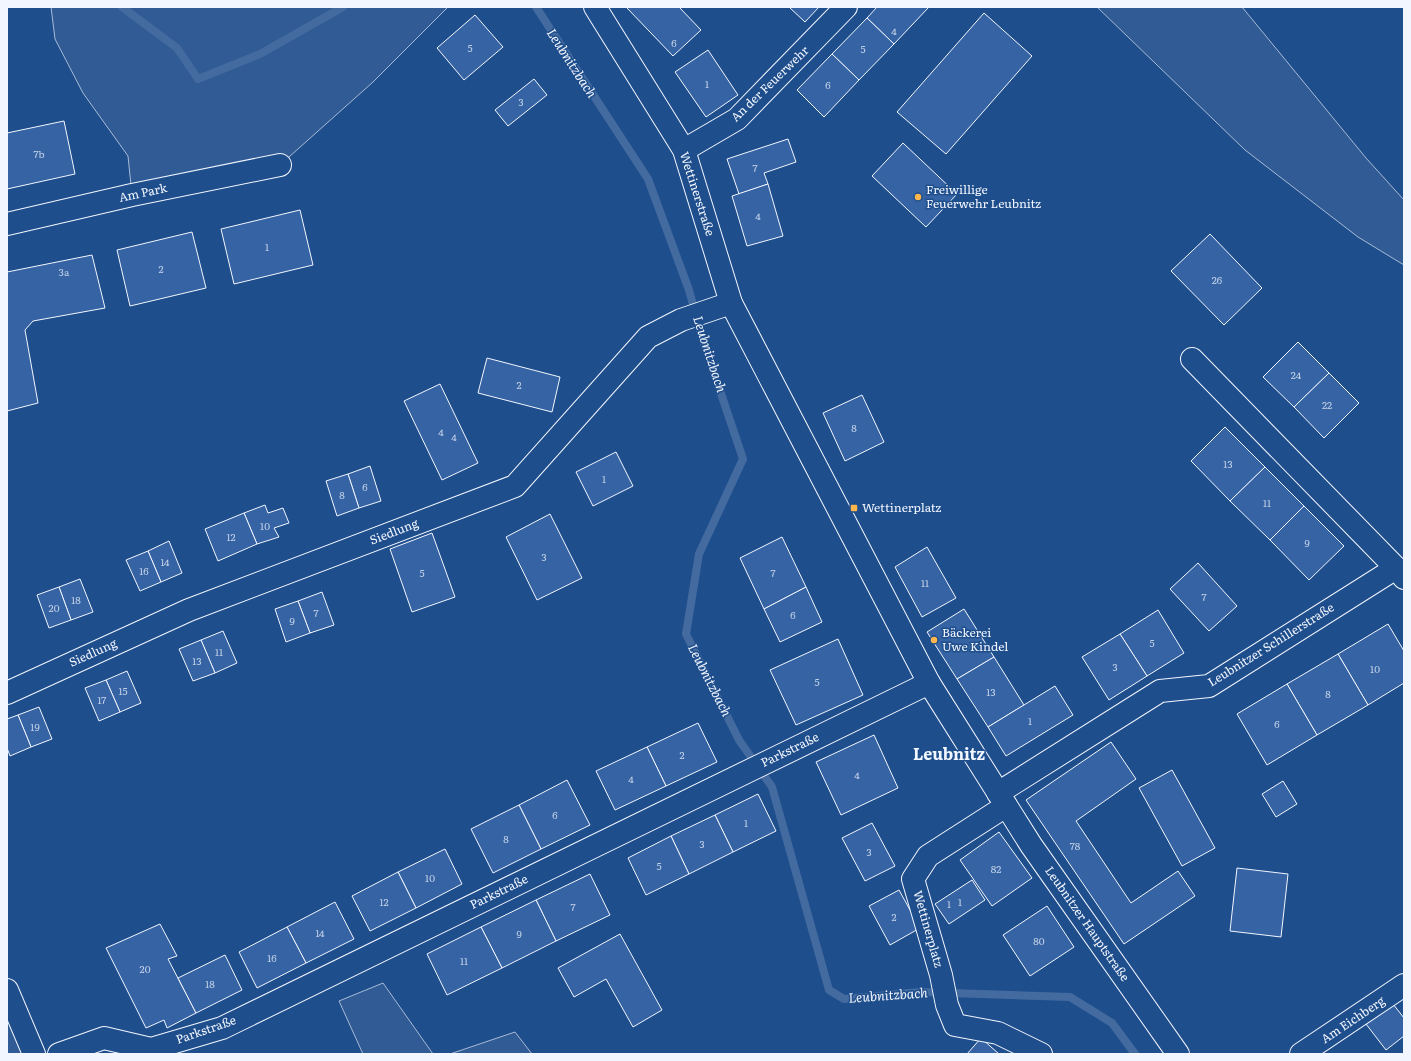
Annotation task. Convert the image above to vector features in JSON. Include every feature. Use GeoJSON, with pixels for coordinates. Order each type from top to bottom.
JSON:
{"type":"FeatureCollection","features":[{"type":"Feature","properties":{"kind":"street","name":"Wettinerstraße"},"geometry":{"type":"LineString","coordinates":[[595,7],[684,150],[723,306],[766,371],[929,683]]}},
{"type":"Feature","properties":{"kind":"street","name":"An der Feuerwehr"},"geometry":{"type":"LineString","coordinates":[[684,150],[737,120],[846,7]]}},
{"type":"Feature","properties":{"kind":"street","name":"Am Park"},"geometry":{"type":"LineString","coordinates":[[7,224],[132,195],[280,165]]}},
{"type":"Feature","properties":{"kind":"street","name":"Siedlung"},"geometry":{"type":"LineString","coordinates":[[7,692],[188,610],[515,486],[648,337],[681,320],[723,306]]}},
{"type":"Feature","properties":{"kind":"street","name":"Leubnitzer Schillerstraße"},"geometry":{"type":"LineString","coordinates":[[1002,800],[1160,691],[1209,686],[1400,573],[1192,359]]}},
{"type":"Feature","properties":{"kind":"street","name":"Parkstraße"},"geometry":{"type":"LineString","coordinates":[[59,1054],[104,1038],[151,1049],[222,1028],[929,683]]}},
{"type":"Feature","properties":{"kind":"street"},"geometry":{"type":"LineString","coordinates":[[929,683],[1002,800]]}},
{"type":"Feature","properties":{"kind":"street","name":"Wettinerplatz"},"geometry":{"type":"LineString","coordinates":[[1002,800],[928,856],[913,878],[951,1015],[998,1033],[1041,1054]]}},
{"type":"Feature","properties":{"kind":"street","name":"Leubnitzer Hauptstraße"},"geometry":{"type":"LineString","coordinates":[[1002,800],[1031,845],[1178,1054]]}},
{"type":"Feature","properties":{"kind":"street","name":"Am Eichberg"},"geometry":{"type":"LineString","coordinates":[[1301,1054],[1404,985]]}},
{"type":"Feature","properties":{"kind":"street"},"geometry":{"type":"LineString","coordinates":[[7,990],[34,1054]]}},
{"type":"Feature","properties":{"kind":"shaded area"},"geometry":{"type":"Polygon","coordinates":[[[51,7],[448,7],[373,82],[280,165],[132,195],[128,156],[83,93],[55,39],[51,7]]]}},
{"type":"Feature","properties":{"kind":"shaded area"},"geometry":{"type":"Polygon","coordinates":[[[1097,7],[1242,7],[1366,158],[1404,200],[1404,265],[1358,237],[1245,150],[1097,7]]]}},
{"type":"Feature","properties":{"kind":"shaded area"},"geometry":{"type":"Polygon","coordinates":[[[383,983],[433,1054],[363,1054],[339,1001],[383,983]]]}},
{"type":"Feature","properties":{"kind":"shaded area"},"geometry":{"type":"Polygon","coordinates":[[[7,1019],[22,1054],[7,1054],[7,1019]]]}},
{"type":"Feature","properties":{"kind":"shaded area"},"geometry":{"type":"Polygon","coordinates":[[[515,1032],[532,1054],[450,1054],[515,1032]]]}},
{"type":"Feature","properties":{"kind":"building"},"geometry":{"type":"Polygon","coordinates":[[[679,7],[701,30],[673,56],[627,8],[679,7]]]}},
{"type":"Feature","properties":{"kind":"building"},"geometry":{"type":"Polygon","coordinates":[[[789,7],[819,7],[805,22],[789,7]]]}},
{"type":"Feature","properties":{"kind":"building"},"geometry":{"type":"Polygon","coordinates":[[[877,7],[929,7],[894,44],[867,18],[877,7]]]}},
{"type":"Feature","properties":{"kind":"building"},"geometry":{"type":"Polygon","coordinates":[[[984,13],[1032,56],[946,154],[897,112],[984,13]]]}},
{"type":"Feature","properties":{"kind":"building"},"geometry":{"type":"Polygon","coordinates":[[[475,15],[503,47],[464,80],[437,48],[475,15]]]}},
{"type":"Feature","properties":{"kind":"building"},"geometry":{"type":"Polygon","coordinates":[[[867,18],[894,44],[859,80],[832,54],[867,18]]]}},
{"type":"Feature","properties":{"kind":"building"},"geometry":{"type":"Polygon","coordinates":[[[708,50],[738,95],[706,117],[675,72],[708,50]]]}},
{"type":"Feature","properties":{"kind":"building"},"geometry":{"type":"Polygon","coordinates":[[[832,54],[859,80],[824,117],[797,90],[832,54]]]}},
{"type":"Feature","properties":{"kind":"building"},"geometry":{"type":"Polygon","coordinates":[[[534,79],[547,95],[508,126],[495,110],[534,79]]]}},
{"type":"Feature","properties":{"kind":"building"},"geometry":{"type":"Polygon","coordinates":[[[64,121],[75,174],[7,189],[7,133],[64,121]]]}},
{"type":"Feature","properties":{"kind":"building"},"geometry":{"type":"Polygon","coordinates":[[[788,139],[796,162],[764,173],[768,184],[739,194],[727,159],[788,139]]]}},
{"type":"Feature","properties":{"kind":"building"},"geometry":{"type":"Polygon","coordinates":[[[903,143],[957,194],[926,227],[872,176],[903,143]]]}},
{"type":"Feature","properties":{"kind":"building"},"geometry":{"type":"Polygon","coordinates":[[[768,184],[783,236],[747,246],[732,196],[768,184]]]}},
{"type":"Feature","properties":{"kind":"building"},"geometry":{"type":"Polygon","coordinates":[[[300,210],[313,265],[234,284],[221,229],[300,210]]]}},
{"type":"Feature","properties":{"kind":"building"},"geometry":{"type":"Polygon","coordinates":[[[192,232],[206,288],[130,306],[117,250],[192,232]]]}},
{"type":"Feature","properties":{"kind":"building"},"geometry":{"type":"Polygon","coordinates":[[[1210,234],[1262,288],[1224,325],[1171,271],[1210,234]]]}},
{"type":"Feature","properties":{"kind":"building"},"geometry":{"type":"Polygon","coordinates":[[[92,255],[105,308],[33,321],[25,330],[38,403],[7,411],[7,272],[92,255]]]}},
{"type":"Feature","properties":{"kind":"building"},"geometry":{"type":"Polygon","coordinates":[[[1298,342],[1329,373],[1294,407],[1263,377],[1298,342]]]}},
{"type":"Feature","properties":{"kind":"building"},"geometry":{"type":"Polygon","coordinates":[[[487,358],[560,377],[552,412],[478,393],[487,358]]]}},
{"type":"Feature","properties":{"kind":"building"},"geometry":{"type":"Polygon","coordinates":[[[1329,373],[1359,403],[1324,438],[1294,407],[1329,373]]]}},
{"type":"Feature","properties":{"kind":"building"},"geometry":{"type":"Polygon","coordinates":[[[440,384],[478,463],[442,480],[404,401],[440,384]]]}},
{"type":"Feature","properties":{"kind":"building"},"geometry":{"type":"Polygon","coordinates":[[[862,395],[884,442],[845,461],[823,413],[862,395]]]}},
{"type":"Feature","properties":{"kind":"building"},"geometry":{"type":"Polygon","coordinates":[[[1225,427],[1265,467],[1230,501],[1191,461],[1225,427]]]}},
{"type":"Feature","properties":{"kind":"building"},"geometry":{"type":"Polygon","coordinates":[[[616,452],[633,486],[593,506],[576,472],[616,452]]]}},
{"type":"Feature","properties":{"kind":"building"},"geometry":{"type":"Polygon","coordinates":[[[370,466],[381,501],[359,508],[348,474],[370,466]]]}},
{"type":"Feature","properties":{"kind":"building"},"geometry":{"type":"Polygon","coordinates":[[[1265,467],[1304,506],[1270,540],[1230,501],[1265,467]]]}},
{"type":"Feature","properties":{"kind":"building"},"geometry":{"type":"Polygon","coordinates":[[[348,474],[359,508],[337,516],[326,481],[348,474]]]}},
{"type":"Feature","properties":{"kind":"building"},"geometry":{"type":"Polygon","coordinates":[[[265,505],[268,513],[283,508],[289,523],[274,528],[279,537],[257,544],[244,513],[265,505]]]}},
{"type":"Feature","properties":{"kind":"building"},"geometry":{"type":"Polygon","coordinates":[[[1304,506],[1344,546],[1309,580],[1270,540],[1304,506]]]}},
{"type":"Feature","properties":{"kind":"building"},"geometry":{"type":"Polygon","coordinates":[[[244,513],[257,544],[218,561],[205,529],[244,513]]]}},
{"type":"Feature","properties":{"kind":"building"},"geometry":{"type":"Polygon","coordinates":[[[550,514],[582,578],[537,600],[506,537],[550,514]]]}},
{"type":"Feature","properties":{"kind":"building"},"geometry":{"type":"Polygon","coordinates":[[[432,533],[455,597],[412,612],[390,549],[432,533]]]}},
{"type":"Feature","properties":{"kind":"building"},"geometry":{"type":"Polygon","coordinates":[[[782,537],[806,587],[764,609],[740,558],[782,537]]]}},
{"type":"Feature","properties":{"kind":"building"},"geometry":{"type":"Polygon","coordinates":[[[169,541],[182,573],[161,582],[148,551],[169,541]]]}},
{"type":"Feature","properties":{"kind":"building"},"geometry":{"type":"Polygon","coordinates":[[[927,547],[956,598],[922,617],[895,567],[927,547]]]}},
{"type":"Feature","properties":{"kind":"building"},"geometry":{"type":"Polygon","coordinates":[[[148,551],[161,582],[140,591],[126,560],[148,551]]]}},
{"type":"Feature","properties":{"kind":"building"},"geometry":{"type":"Polygon","coordinates":[[[1198,563],[1237,606],[1209,631],[1170,589],[1198,563]]]}},
{"type":"Feature","properties":{"kind":"building"},"geometry":{"type":"Polygon","coordinates":[[[80,579],[93,612],[71,620],[59,587],[80,579]]]}},
{"type":"Feature","properties":{"kind":"building"},"geometry":{"type":"Polygon","coordinates":[[[59,587],[71,620],[49,628],[37,595],[59,587]]]}},
{"type":"Feature","properties":{"kind":"building"},"geometry":{"type":"Polygon","coordinates":[[[806,587],[822,622],[780,642],[764,609],[806,587]]]}},
{"type":"Feature","properties":{"kind":"building"},"geometry":{"type":"Polygon","coordinates":[[[322,592],[334,625],[310,633],[298,601],[322,592]]]}},
{"type":"Feature","properties":{"kind":"building"},"geometry":{"type":"Polygon","coordinates":[[[298,601],[310,633],[286,642],[275,609],[298,601]]]}},
{"type":"Feature","properties":{"kind":"building"},"geometry":{"type":"Polygon","coordinates":[[[964,609],[994,657],[957,679],[927,632],[964,609]]]}},
{"type":"Feature","properties":{"kind":"building"},"geometry":{"type":"Polygon","coordinates":[[[1158,610],[1184,653],[1147,676],[1120,634],[1158,610]]]}},
{"type":"Feature","properties":{"kind":"building"},"geometry":{"type":"Polygon","coordinates":[[[1388,624],[1404,651],[1404,683],[1368,705],[1338,654],[1388,624]]]}},
{"type":"Feature","properties":{"kind":"building"},"geometry":{"type":"Polygon","coordinates":[[[223,631],[237,663],[215,673],[201,640],[223,631]]]}},
{"type":"Feature","properties":{"kind":"building"},"geometry":{"type":"Polygon","coordinates":[[[1120,634],[1147,676],[1109,700],[1082,657],[1120,634]]]}},
{"type":"Feature","properties":{"kind":"building"},"geometry":{"type":"Polygon","coordinates":[[[838,639],[863,695],[796,725],[770,670],[838,639]]]}},
{"type":"Feature","properties":{"kind":"building"},"geometry":{"type":"Polygon","coordinates":[[[201,640],[215,673],[193,681],[179,649],[201,640]]]}},
{"type":"Feature","properties":{"kind":"building"},"geometry":{"type":"Polygon","coordinates":[[[1338,654],[1368,705],[1317,735],[1287,684],[1338,654]]]}},
{"type":"Feature","properties":{"kind":"building"},"geometry":{"type":"Polygon","coordinates":[[[994,657],[1024,705],[988,727],[957,679],[994,657]]]}},
{"type":"Feature","properties":{"kind":"building"},"geometry":{"type":"Polygon","coordinates":[[[127,671],[141,703],[120,712],[106,680],[127,671]]]}},
{"type":"Feature","properties":{"kind":"building"},"geometry":{"type":"Polygon","coordinates":[[[106,680],[120,712],[99,721],[85,688],[106,680]]]}},
{"type":"Feature","properties":{"kind":"building"},"geometry":{"type":"Polygon","coordinates":[[[1287,684],[1317,735],[1267,765],[1237,714],[1287,684]]]}},
{"type":"Feature","properties":{"kind":"building"},"geometry":{"type":"Polygon","coordinates":[[[1055,686],[1073,715],[1006,756],[988,727],[1055,686]]]}},
{"type":"Feature","properties":{"kind":"building"},"geometry":{"type":"Polygon","coordinates":[[[39,707],[52,739],[31,747],[18,715],[39,707]]]}},
{"type":"Feature","properties":{"kind":"building"},"geometry":{"type":"Polygon","coordinates":[[[18,715],[31,747],[10,756],[7,748],[7,719],[18,715]]]}},
{"type":"Feature","properties":{"kind":"building"},"geometry":{"type":"Polygon","coordinates":[[[698,723],[717,762],[666,786],[647,747],[698,723]]]}},
{"type":"Feature","properties":{"kind":"building"},"geometry":{"type":"Polygon","coordinates":[[[874,735],[898,788],[841,815],[816,762],[874,735]]]}},
{"type":"Feature","properties":{"kind":"building"},"geometry":{"type":"Polygon","coordinates":[[[1111,742],[1136,779],[1076,821],[1131,903],[1178,871],[1195,896],[1124,944],[1026,800],[1111,742]]]}},
{"type":"Feature","properties":{"kind":"building"},"geometry":{"type":"Polygon","coordinates":[[[647,747],[666,786],[615,810],[596,771],[647,747]]]}},
{"type":"Feature","properties":{"kind":"building"},"geometry":{"type":"Polygon","coordinates":[[[1172,770],[1215,848],[1182,866],[1139,788],[1172,770]]]}},
{"type":"Feature","properties":{"kind":"building"},"geometry":{"type":"Polygon","coordinates":[[[567,780],[590,825],[541,849],[519,805],[567,780]]]}},
{"type":"Feature","properties":{"kind":"building"},"geometry":{"type":"Polygon","coordinates":[[[1283,781],[1297,804],[1276,817],[1262,794],[1283,781]]]}},
{"type":"Feature","properties":{"kind":"building"},"geometry":{"type":"Polygon","coordinates":[[[758,794],[776,831],[733,852],[715,815],[758,794]]]}},
{"type":"Feature","properties":{"kind":"building"},"geometry":{"type":"Polygon","coordinates":[[[519,805],[541,849],[493,873],[471,829],[519,805]]]}},
{"type":"Feature","properties":{"kind":"building"},"geometry":{"type":"Polygon","coordinates":[[[715,815],[733,852],[689,874],[671,836],[715,815]]]}},
{"type":"Feature","properties":{"kind":"building"},"geometry":{"type":"Polygon","coordinates":[[[872,823],[895,866],[865,881],[842,838],[872,823]]]}},
{"type":"Feature","properties":{"kind":"building"},"geometry":{"type":"Polygon","coordinates":[[[999,832],[1032,878],[992,906],[960,860],[999,832]]]}},
{"type":"Feature","properties":{"kind":"building"},"geometry":{"type":"Polygon","coordinates":[[[671,836],[689,874],[646,895],[628,858],[671,836]]]}},
{"type":"Feature","properties":{"kind":"building"},"geometry":{"type":"Polygon","coordinates":[[[445,849],[462,884],[416,908],[398,872],[445,849]]]}},
{"type":"Feature","properties":{"kind":"building"},"geometry":{"type":"Polygon","coordinates":[[[1237,868],[1288,874],[1281,937],[1230,931],[1237,868]]]}},
{"type":"Feature","properties":{"kind":"building"},"geometry":{"type":"Polygon","coordinates":[[[398,872],[416,908],[370,931],[352,896],[398,872]]]}},
{"type":"Feature","properties":{"kind":"building"},"geometry":{"type":"Polygon","coordinates":[[[590,874],[610,915],[556,941],[536,900],[590,874]]]}},
{"type":"Feature","properties":{"kind":"building"},"geometry":{"type":"Polygon","coordinates":[[[972,880],[985,900],[949,924],[935,904],[972,880]]]}},
{"type":"Feature","properties":{"kind":"building"},"geometry":{"type":"Polygon","coordinates":[[[899,890],[920,928],[890,945],[869,906],[899,890]]]}},
{"type":"Feature","properties":{"kind":"building"},"geometry":{"type":"Polygon","coordinates":[[[536,900],[556,941],[502,968],[481,927],[536,900]]]}},
{"type":"Feature","properties":{"kind":"building"},"geometry":{"type":"Polygon","coordinates":[[[335,902],[354,939],[306,963],[287,927],[335,902]]]}},
{"type":"Feature","properties":{"kind":"building"},"geometry":{"type":"Polygon","coordinates":[[[1047,906],[1074,947],[1030,976],[1003,935],[1047,906]]]}},
{"type":"Feature","properties":{"kind":"building"},"geometry":{"type":"Polygon","coordinates":[[[160,924],[177,956],[168,959],[196,1013],[167,1028],[164,1020],[146,1028],[106,948],[160,924]]]}},
{"type":"Feature","properties":{"kind":"building"},"geometry":{"type":"Polygon","coordinates":[[[287,927],[306,963],[257,988],[239,952],[287,927]]]}},
{"type":"Feature","properties":{"kind":"building"},"geometry":{"type":"Polygon","coordinates":[[[481,927],[502,968],[447,995],[427,954],[481,927]]]}},
{"type":"Feature","properties":{"kind":"building"},"geometry":{"type":"Polygon","coordinates":[[[620,934],[662,1010],[633,1027],[606,979],[574,997],[558,968],[620,934]]]}},
{"type":"Feature","properties":{"kind":"building"},"geometry":{"type":"Polygon","coordinates":[[[225,955],[242,990],[196,1013],[178,978],[225,955]]]}},
{"type":"Feature","properties":{"kind":"building"},"geometry":{"type":"Polygon","coordinates":[[[1393,1004],[1404,1018],[1404,1036],[1386,1050],[1366,1024],[1393,1004]]]}},
{"type":"Feature","properties":{"kind":"building"},"geometry":{"type":"Polygon","coordinates":[[[981,1038],[999,1054],[967,1054],[981,1038]]]}},
{"type":"Feature","properties":{"kind":"waterway"},"geometry":{"type":"LineString","coordinates":[[122,7],[177,48],[198,79],[260,54],[343,7]]}},
{"type":"Feature","properties":{"kind":"waterway","name":"Leubnitzbach"},"geometry":{"type":"LineString","coordinates":[[536,7],[648,179],[689,290],[702,337],[743,459],[699,554],[686,634],[739,740],[772,787],[829,990],[844,999],[920,992],[1070,997],[1112,1023],[1135,1054]]}},
{"type":"Feature","properties":{"kind":"place","name":"Freiwillige Feuerwehr Leubnitz"},"geometry":{"type":"Point","coordinates":[918,197]}},
{"type":"Feature","properties":{"kind":"place","name":"Wettinerplatz"},"geometry":{"type":"Point","coordinates":[854,508]}},
{"type":"Feature","properties":{"kind":"place","name":"Bäckerei Uwe Kindel"},"geometry":{"type":"Point","coordinates":[934,640]}},
{"type":"Feature","properties":{"kind":"district","name":"Leubnitz"},"geometry":{"type":"Point","coordinates":[949,754]}}]}
